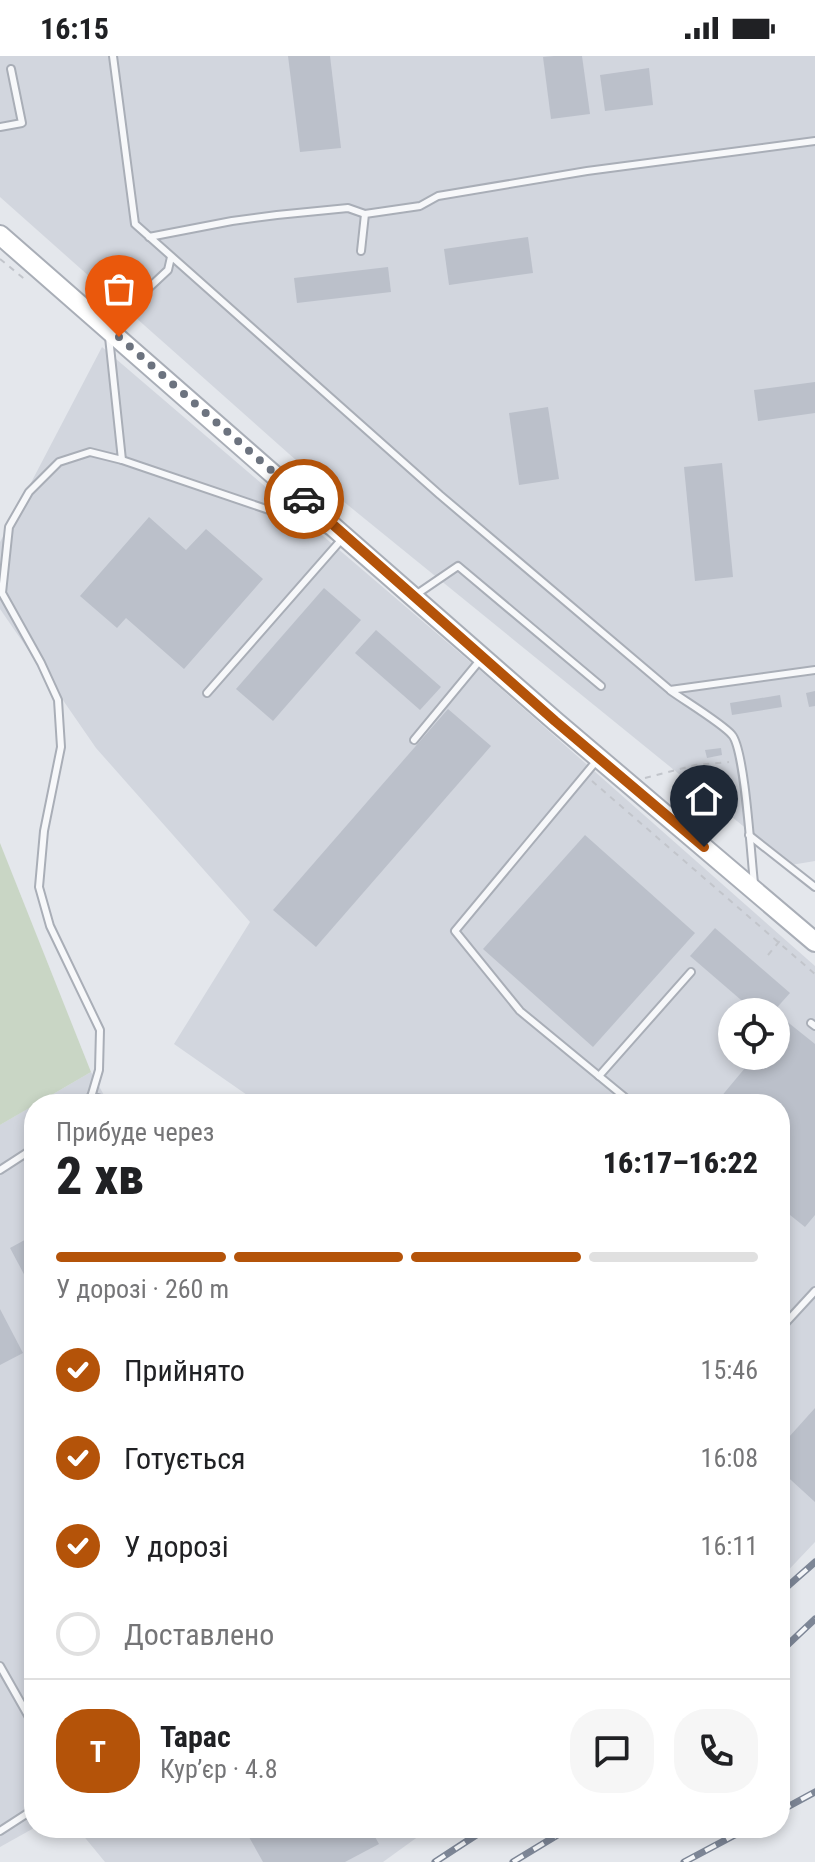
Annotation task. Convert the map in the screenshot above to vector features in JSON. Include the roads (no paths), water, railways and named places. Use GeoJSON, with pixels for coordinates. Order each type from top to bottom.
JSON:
{"type":"FeatureCollection","features":[{"type":"Feature","properties":{"kind":"main road"},"geometry":{"type":"LineString","coordinates":[[0,235],[599,758],[815,942]]}},
{"type":"Feature","properties":{"kind":"lane"},"geometry":{"type":"LineString","coordinates":[[113,56],[135,224],[440,495],[670,690],[733,736],[740,763],[755,890]]}},
{"type":"Feature","properties":{"kind":"lane"},"geometry":{"type":"LineString","coordinates":[[0,127],[22,123],[11,69]]}},
{"type":"Feature","properties":{"kind":"lane"},"geometry":{"type":"LineString","coordinates":[[149,237],[277,215],[348,208],[365,214],[420,206],[438,196],[587,171],[815,141]]}},
{"type":"Feature","properties":{"kind":"lane"},"geometry":{"type":"LineString","coordinates":[[361,251],[365,214]]}},
{"type":"Feature","properties":{"kind":"lane"},"geometry":{"type":"LineString","coordinates":[[122,460],[107,327],[168,270],[171,257]]}},
{"type":"Feature","properties":{"kind":"lane"},"geometry":{"type":"LineString","coordinates":[[92,1094],[99,1070],[100,1030],[50,926],[39,887],[44,831],[61,747],[58,700],[2,593],[9,527],[29,492],[59,462],[90,452],[122,460],[345,536],[207,693]]}},
{"type":"Feature","properties":{"kind":"lane"},"geometry":{"type":"LineString","coordinates":[[414,596],[458,566],[601,686]]}},
{"type":"Feature","properties":{"kind":"lane"},"geometry":{"type":"LineString","coordinates":[[414,740],[483,657]]}},
{"type":"Feature","properties":{"kind":"lane"},"geometry":{"type":"LineString","coordinates":[[670,690],[815,670]]}},
{"type":"Feature","properties":{"kind":"lane"},"geometry":{"type":"LineString","coordinates":[[599,758],[455,931],[520,1011],[621,1094]]}},
{"type":"Feature","properties":{"kind":"lane"},"geometry":{"type":"LineString","coordinates":[[749,835],[815,887]]}},
{"type":"Feature","properties":{"kind":"lane"},"geometry":{"type":"LineString","coordinates":[[599,1076],[691,972]]}},
{"type":"Feature","properties":{"kind":"lane"},"geometry":{"type":"LineString","coordinates":[[0,1170],[24,1154]]}},
{"type":"Feature","properties":{"kind":"lane"},"geometry":{"type":"LineString","coordinates":[[790,1318],[815,1291]]}},
{"type":"Feature","properties":{"kind":"lane"},"geometry":{"type":"LineString","coordinates":[[0,1666],[24,1708]]}},
{"type":"Feature","properties":{"kind":"lane"},"geometry":{"type":"LineString","coordinates":[[0,1831],[24,1815]]}},
{"type":"Feature","properties":{"kind":"railway"},"geometry":{"type":"LineString","coordinates":[[790,1584],[815,1562]]}},
{"type":"Feature","properties":{"kind":"railway"},"geometry":{"type":"LineString","coordinates":[[790,1643],[815,1619]]}},
{"type":"Feature","properties":{"kind":"railway"},"geometry":{"type":"LineString","coordinates":[[790,1806],[815,1792]]}},
{"type":"Feature","properties":{"kind":"railway"},"geometry":{"type":"LineString","coordinates":[[435,1862],[472,1838]]}},
{"type":"Feature","properties":{"kind":"railway"},"geometry":{"type":"LineString","coordinates":[[513,1862],[553,1838]]}},
{"type":"Feature","properties":{"kind":"railway"},"geometry":{"type":"LineString","coordinates":[[684,1862],[729,1838]]}}]}
